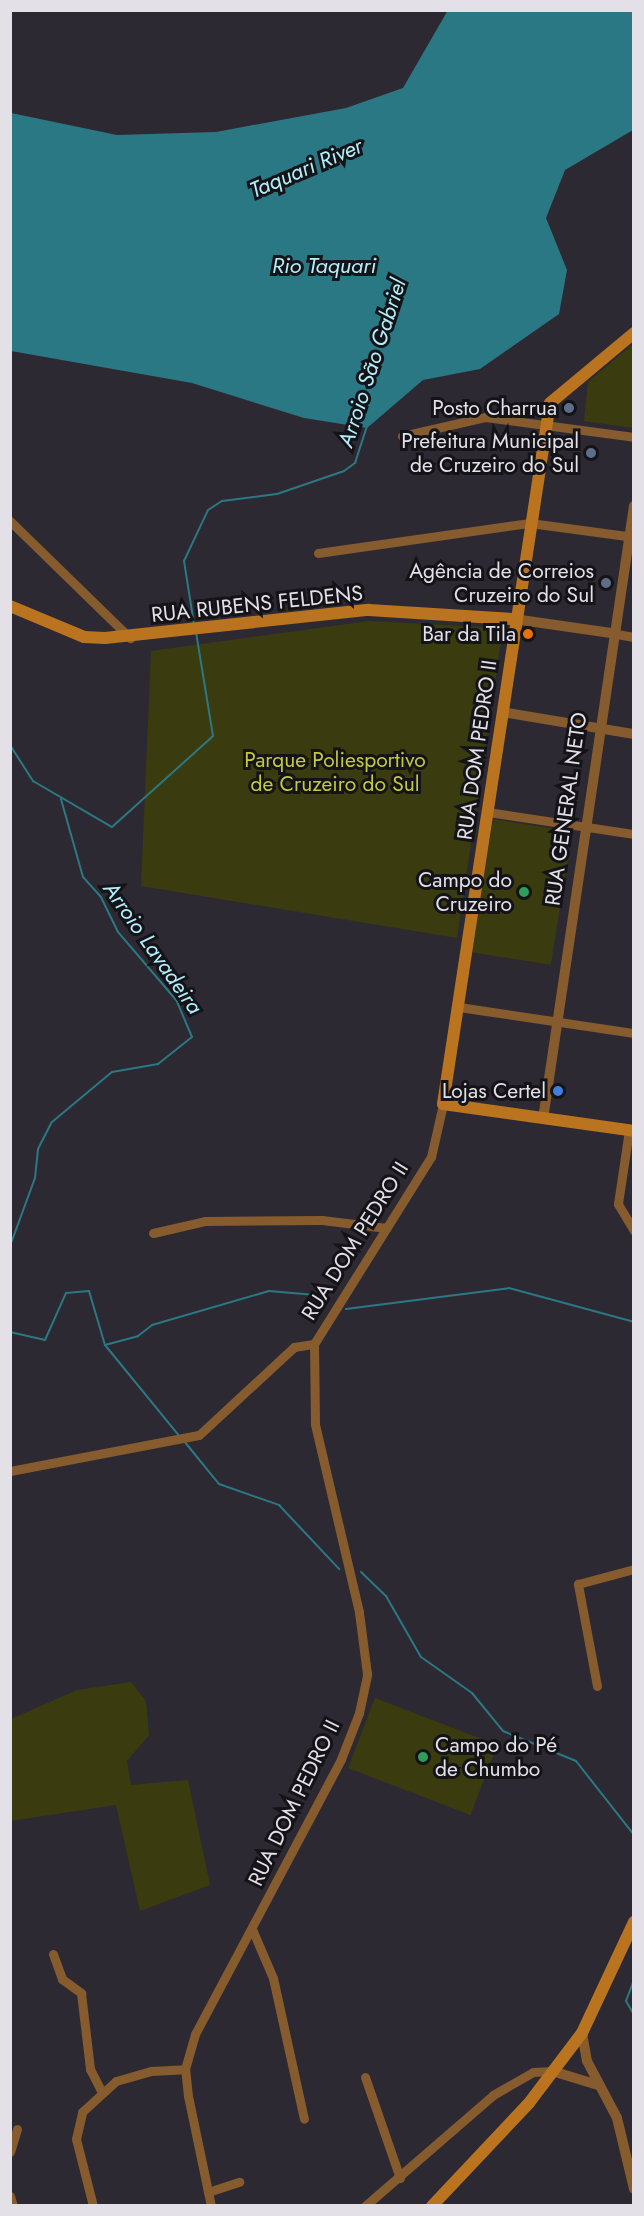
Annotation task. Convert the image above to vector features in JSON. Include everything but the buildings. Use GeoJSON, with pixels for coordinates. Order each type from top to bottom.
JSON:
{"type":"FeatureCollection","features":[{"type":"Feature","properties":{"kind":"main road","name":"RUA DOM PEDRO II"},"geometry":{"type":"LineString","coordinates":[[443,1104],[488,812],[514,618],[545,426],[554,396],[633,333]]}},
{"type":"Feature","properties":{"kind":"main road","name":"RUA RUBENS FELDENS"},"geometry":{"type":"LineString","coordinates":[[10,606],[84,636],[130,638],[369,610],[514,618]]}},
{"type":"Feature","properties":{"kind":"main road"},"geometry":{"type":"LineString","coordinates":[[443,1104],[631,1130]]}},
{"type":"Feature","properties":{"kind":"main road"},"geometry":{"type":"LineString","coordinates":[[432,2205],[483,2156],[582,2033],[633,1922]]}},
{"type":"Feature","properties":{"kind":"street"},"geometry":{"type":"LineString","coordinates":[[402,436],[485,417],[633,437]]}},
{"type":"Feature","properties":{"kind":"street","name":"RUA GENERAL NETO"},"geometry":{"type":"LineString","coordinates":[[543,1119],[558,1023],[582,826],[611,633],[631,536],[633,506]]}},
{"type":"Feature","properties":{"kind":"street"},"geometry":{"type":"LineString","coordinates":[[10,521],[130,638]]}},
{"type":"Feature","properties":{"kind":"street"},"geometry":{"type":"LineString","coordinates":[[318,553],[530,524],[631,536]]}},
{"type":"Feature","properties":{"kind":"street"},"geometry":{"type":"LineString","coordinates":[[514,618],[633,637]]}},
{"type":"Feature","properties":{"kind":"street"},"geometry":{"type":"LineString","coordinates":[[502,712],[633,734]]}},
{"type":"Feature","properties":{"kind":"street"},"geometry":{"type":"LineString","coordinates":[[488,812],[633,834]]}},
{"type":"Feature","properties":{"kind":"street"},"geometry":{"type":"LineString","coordinates":[[459,1007],[633,1033]]}},
{"type":"Feature","properties":{"kind":"street","name":"RUA DOM PEDRO II"},"geometry":{"type":"LineString","coordinates":[[212,2205],[186,2069],[195,2034],[341,1759],[359,1713],[367,1674],[359,1612],[315,1424],[314,1344],[432,1157],[443,1104]]}},
{"type":"Feature","properties":{"kind":"street"},"geometry":{"type":"LineString","coordinates":[[631,1130],[618,1203],[633,1232]]}},
{"type":"Feature","properties":{"kind":"street"},"geometry":{"type":"LineString","coordinates":[[153,1233],[205,1221],[322,1220],[387,1228]]}},
{"type":"Feature","properties":{"kind":"street"},"geometry":{"type":"LineString","coordinates":[[10,1471],[199,1435],[294,1347],[314,1344]]}},
{"type":"Feature","properties":{"kind":"street"},"geometry":{"type":"LineString","coordinates":[[597,1686],[578,1584],[633,1569]]}},
{"type":"Feature","properties":{"kind":"street"},"geometry":{"type":"LineString","coordinates":[[252,1929],[273,1978],[304,2119]]}},
{"type":"Feature","properties":{"kind":"street"},"geometry":{"type":"LineString","coordinates":[[53,1954],[62,1979],[81,1993],[90,2069],[101,2091]]}},
{"type":"Feature","properties":{"kind":"street"},"geometry":{"type":"LineString","coordinates":[[582,2033],[599,2085],[617,2118],[633,2189]]}},
{"type":"Feature","properties":{"kind":"street"},"geometry":{"type":"LineString","coordinates":[[93,2205],[75,2127],[101,2091],[151,2071],[186,2069]]}},
{"type":"Feature","properties":{"kind":"street"},"geometry":{"type":"LineString","coordinates":[[364,2205],[400,2178],[494,2095],[533,2072],[552,2071],[599,2085]]}},
{"type":"Feature","properties":{"kind":"street"},"geometry":{"type":"LineString","coordinates":[[365,2077],[400,2178]]}},
{"type":"Feature","properties":{"kind":"street"},"geometry":{"type":"LineString","coordinates":[[10,2151],[17,2129]]}},
{"type":"Feature","properties":{"kind":"street"},"geometry":{"type":"LineString","coordinates":[[208,2192],[239,2182]]}},
{"type":"Feature","properties":{"kind":"street"},"geometry":{"type":"LineString","coordinates":[[10,2196],[13,2205]]}},
{"type":"Feature","properties":{"kind":"green space"},"geometry":{"type":"Polygon","coordinates":[[[633,344],[633,428],[584,421],[588,382],[633,344]]]}},
{"type":"Feature","properties":{"kind":"green space","name":"Parque Poliesportivo de Cruzeiro do Sul"},"geometry":{"type":"Polygon","coordinates":[[[369,621],[503,628],[457,938],[141,886],[151,651],[369,621]]]}},
{"type":"Feature","properties":{"kind":"green space","name":"Campo do Cruzeiro"},"geometry":{"type":"Polygon","coordinates":[[[493,819],[572,832],[551,965],[472,952],[493,819]]]}},
{"type":"Feature","properties":{"kind":"green space"},"geometry":{"type":"Polygon","coordinates":[[[131,1682],[146,1701],[149,1735],[127,1761],[131,1785],[188,1780],[210,1885],[140,1911],[116,1805],[10,1821],[11,1719],[77,1690],[131,1682]]]}},
{"type":"Feature","properties":{"kind":"green space","name":"Campo do Pé de Chumbo"},"geometry":{"type":"Polygon","coordinates":[[[375,1698],[497,1745],[470,1815],[348,1768],[375,1698]]]}},
{"type":"Feature","properties":{"kind":"water","name":"Rio Taquari"},"geometry":{"type":"Polygon","coordinates":[[[448,10],[633,11],[633,130],[565,170],[546,218],[567,270],[559,314],[480,369],[423,380],[367,428],[304,418],[192,383],[11,351],[11,113],[117,135],[216,132],[346,108],[403,88],[448,10]]]}},
{"type":"Feature","properties":{"kind":"waterway","name":"Arroio São Gabriel"},"geometry":{"type":"LineString","coordinates":[[194,624],[184,561],[208,510],[222,501],[277,494],[344,471],[355,463],[367,427]]}},
{"type":"Feature","properties":{"kind":"waterway","name":"Arroio São Gabriel"},"geometry":{"type":"LineString","coordinates":[[10,745],[33,781],[112,827],[213,736],[196,632]]}},
{"type":"Feature","properties":{"kind":"waterway","name":"Arroio Lavadeira"},"geometry":{"type":"LineString","coordinates":[[10,1246],[35,1178],[38,1149],[52,1122],[112,1072],[158,1064],[192,1037],[177,1001],[118,932],[101,897],[83,877],[61,799]]}},
{"type":"Feature","properties":{"kind":"waterway","name":"Arroio Lavadeira"},"geometry":{"type":"LineString","coordinates":[[346,1309],[509,1288],[634,1322]]}},
{"type":"Feature","properties":{"kind":"waterway","name":"Arroio Lavadeira"},"geometry":{"type":"LineString","coordinates":[[10,1332],[45,1340],[66,1293],[89,1291],[105,1345],[180,1437]]}},
{"type":"Feature","properties":{"kind":"waterway","name":"Arroio Lavadeira"},"geometry":{"type":"LineString","coordinates":[[105,1345],[138,1336],[152,1325],[269,1291],[327,1296]]}},
{"type":"Feature","properties":{"kind":"waterway"},"geometry":{"type":"LineString","coordinates":[[184,1441],[219,1484],[279,1505],[339,1569]]}},
{"type":"Feature","properties":{"kind":"waterway"},"geometry":{"type":"LineString","coordinates":[[361,1572],[386,1596],[421,1657],[472,1693],[503,1731],[576,1761],[634,1835]]}},
{"type":"Feature","properties":{"kind":"waterway"},"geometry":{"type":"LineString","coordinates":[[634,1980],[626,2001],[634,2015]]}},
{"type":"Feature","properties":{"kind":"place","name":"Posto Charrua"},"geometry":{"type":"Point","coordinates":[569,408]}},
{"type":"Feature","properties":{"kind":"place","name":"Prefeitura Municipal de Cruzeiro do Sul"},"geometry":{"type":"Point","coordinates":[591,453]}},
{"type":"Feature","properties":{"kind":"place","name":"Agência de Correios Cruzeiro do Sul"},"geometry":{"type":"Point","coordinates":[606,583]}},
{"type":"Feature","properties":{"kind":"place","name":"Bar da Tila"},"geometry":{"type":"Point","coordinates":[528,634]}},
{"type":"Feature","properties":{"kind":"place","name":"Campo do Cruzeiro"},"geometry":{"type":"Point","coordinates":[524,892]}},
{"type":"Feature","properties":{"kind":"place","name":"Lojas Certel"},"geometry":{"type":"Point","coordinates":[558,1091]}},
{"type":"Feature","properties":{"kind":"place","name":"Campo do Pé de Chumbo"},"geometry":{"type":"Point","coordinates":[423,1757]}},
{"type":"Feature","properties":{"kind":"water label","name":"Taquari River"},"geometry":{"type":"Point","coordinates":[306,168]}}]}
